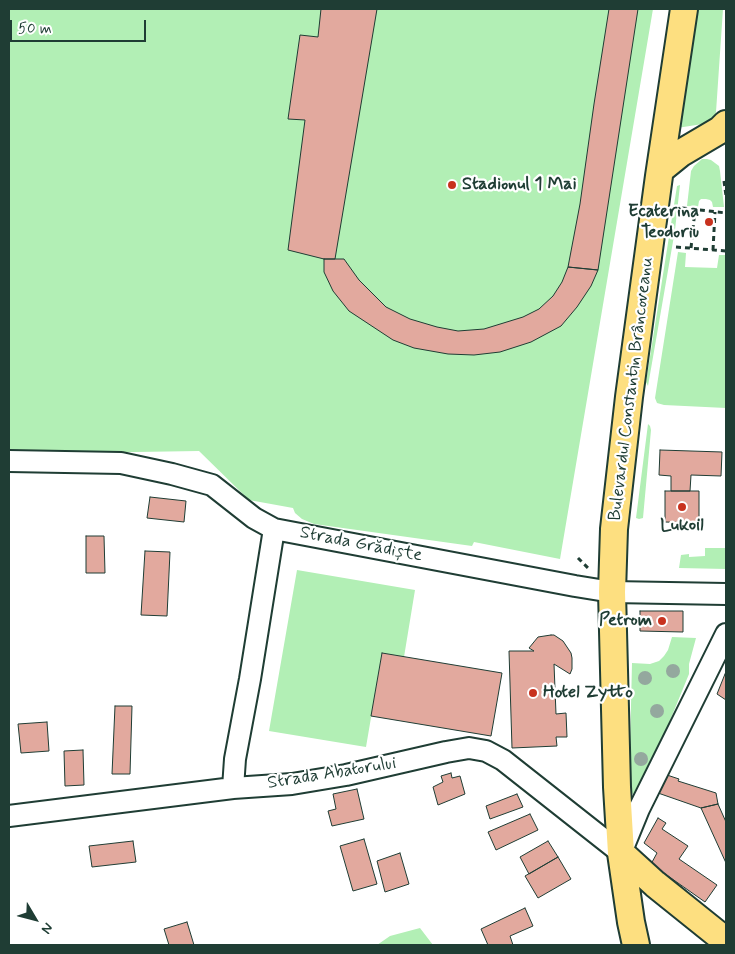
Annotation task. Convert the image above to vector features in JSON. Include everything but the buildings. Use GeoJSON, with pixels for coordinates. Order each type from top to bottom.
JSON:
{"type":"FeatureCollection","features":[{"type":"Feature","properties":{"kind":"main road","name":"Bulevardul Constantin Brâncoveanu"},"geometry":{"type":"LineString","coordinates":[[636,945],[621,853],[617,787],[612,592],[614,528],[629,397],[684,9]]}},
{"type":"Feature","properties":{"kind":"main road"},"geometry":{"type":"LineString","coordinates":[[660,170],[680,153],[720,130],[726,124]]}},
{"type":"Feature","properties":{"kind":"main road"},"geometry":{"type":"LineString","coordinates":[[621,853],[655,884],[726,941]]}},
{"type":"Feature","properties":{"kind":"street","name":"Strada Grădiște"},"geometry":{"type":"LineString","coordinates":[[9,461],[121,463],[172,474],[212,485],[254,518],[274,529],[612,592],[726,594]]}},
{"type":"Feature","properties":{"kind":"street"},"geometry":{"type":"LineString","coordinates":[[233,788],[235,759],[274,529]]}},
{"type":"Feature","properties":{"kind":"street"},"geometry":{"type":"LineString","coordinates":[[621,853],[640,808],[726,634]]}},
{"type":"Feature","properties":{"kind":"street","name":"Strada Abatorului"},"geometry":{"type":"LineString","coordinates":[[9,816],[233,788],[292,784],[346,775],[469,748],[486,751],[502,760],[621,853]]}},
{"type":"Feature","properties":{"kind":"path"},"geometry":{"type":"LineString","coordinates":[[724,181],[726,196]]}},
{"type":"Feature","properties":{"kind":"path"},"geometry":{"type":"LineString","coordinates":[[682,208],[726,213]]}},
{"type":"Feature","properties":{"kind":"path"},"geometry":{"type":"LineString","coordinates":[[691,248],[695,210]]}},
{"type":"Feature","properties":{"kind":"path"},"geometry":{"type":"LineString","coordinates":[[713,250],[715,212]]}},
{"type":"Feature","properties":{"kind":"path"},"geometry":{"type":"LineString","coordinates":[[676,247],[726,251]]}},
{"type":"Feature","properties":{"kind":"green space"},"geometry":{"type":"Polygon","coordinates":[[[9,9],[653,9],[560,559],[474,542],[472,546],[314,524],[302,519],[295,513],[293,508],[249,500],[199,451],[9,454],[9,9]]]}},
{"type":"Feature","properties":{"kind":"green space"},"geometry":{"type":"Polygon","coordinates":[[[697,9],[723,9],[716,112],[709,123],[677,128],[697,9]]]}},
{"type":"Feature","properties":{"kind":"green space"},"geometry":{"type":"Polygon","coordinates":[[[702,159],[711,160],[719,166],[724,207],[713,207],[712,202],[706,199],[699,201],[698,207],[687,206],[691,171],[702,159]]]}},
{"type":"Feature","properties":{"kind":"green space"},"geometry":{"type":"Polygon","coordinates":[[[680,185],[675,230],[648,386],[646,382],[677,186],[680,185]]]}},
{"type":"Feature","properties":{"kind":"green space"},"geometry":{"type":"Polygon","coordinates":[[[678,252],[686,253],[685,267],[717,268],[719,255],[726,255],[726,408],[664,405],[657,403],[655,398],[678,252]]]}},
{"type":"Feature","properties":{"kind":"green space"},"geometry":{"type":"Polygon","coordinates":[[[648,424],[651,430],[643,518],[639,519],[636,518],[648,424]]]}},
{"type":"Feature","properties":{"kind":"green space"},"geometry":{"type":"Polygon","coordinates":[[[705,548],[726,548],[726,569],[679,568],[681,555],[689,554],[689,557],[705,556],[705,548]]]}},
{"type":"Feature","properties":{"kind":"green space"},"geometry":{"type":"Polygon","coordinates":[[[297,570],[415,590],[404,657],[382,653],[366,747],[269,731],[297,570]]]}},
{"type":"Feature","properties":{"kind":"green space"},"geometry":{"type":"Polygon","coordinates":[[[672,637],[696,638],[689,664],[689,674],[642,789],[638,793],[633,794],[629,791],[632,663],[650,664],[659,661],[668,650],[672,637]]]}},
{"type":"Feature","properties":{"kind":"green space"},"geometry":{"type":"Polygon","coordinates":[[[420,928],[433,945],[377,945],[390,936],[420,928]]]}},
{"type":"Feature","properties":{"kind":"place","name":"Stadionul 1 Mai"},"geometry":{"type":"Point","coordinates":[452,185]}},
{"type":"Feature","properties":{"kind":"place","name":"Ecaterina Teodoriu"},"geometry":{"type":"Point","coordinates":[709,222]}},
{"type":"Feature","properties":{"kind":"place","name":"Lukoil"},"geometry":{"type":"Point","coordinates":[682,507]}},
{"type":"Feature","properties":{"kind":"place","name":"Petrom"},"geometry":{"type":"Point","coordinates":[662,621]}},
{"type":"Feature","properties":{"kind":"place","name":"Hotel Zytto"},"geometry":{"type":"Point","coordinates":[533,693]}}]}
